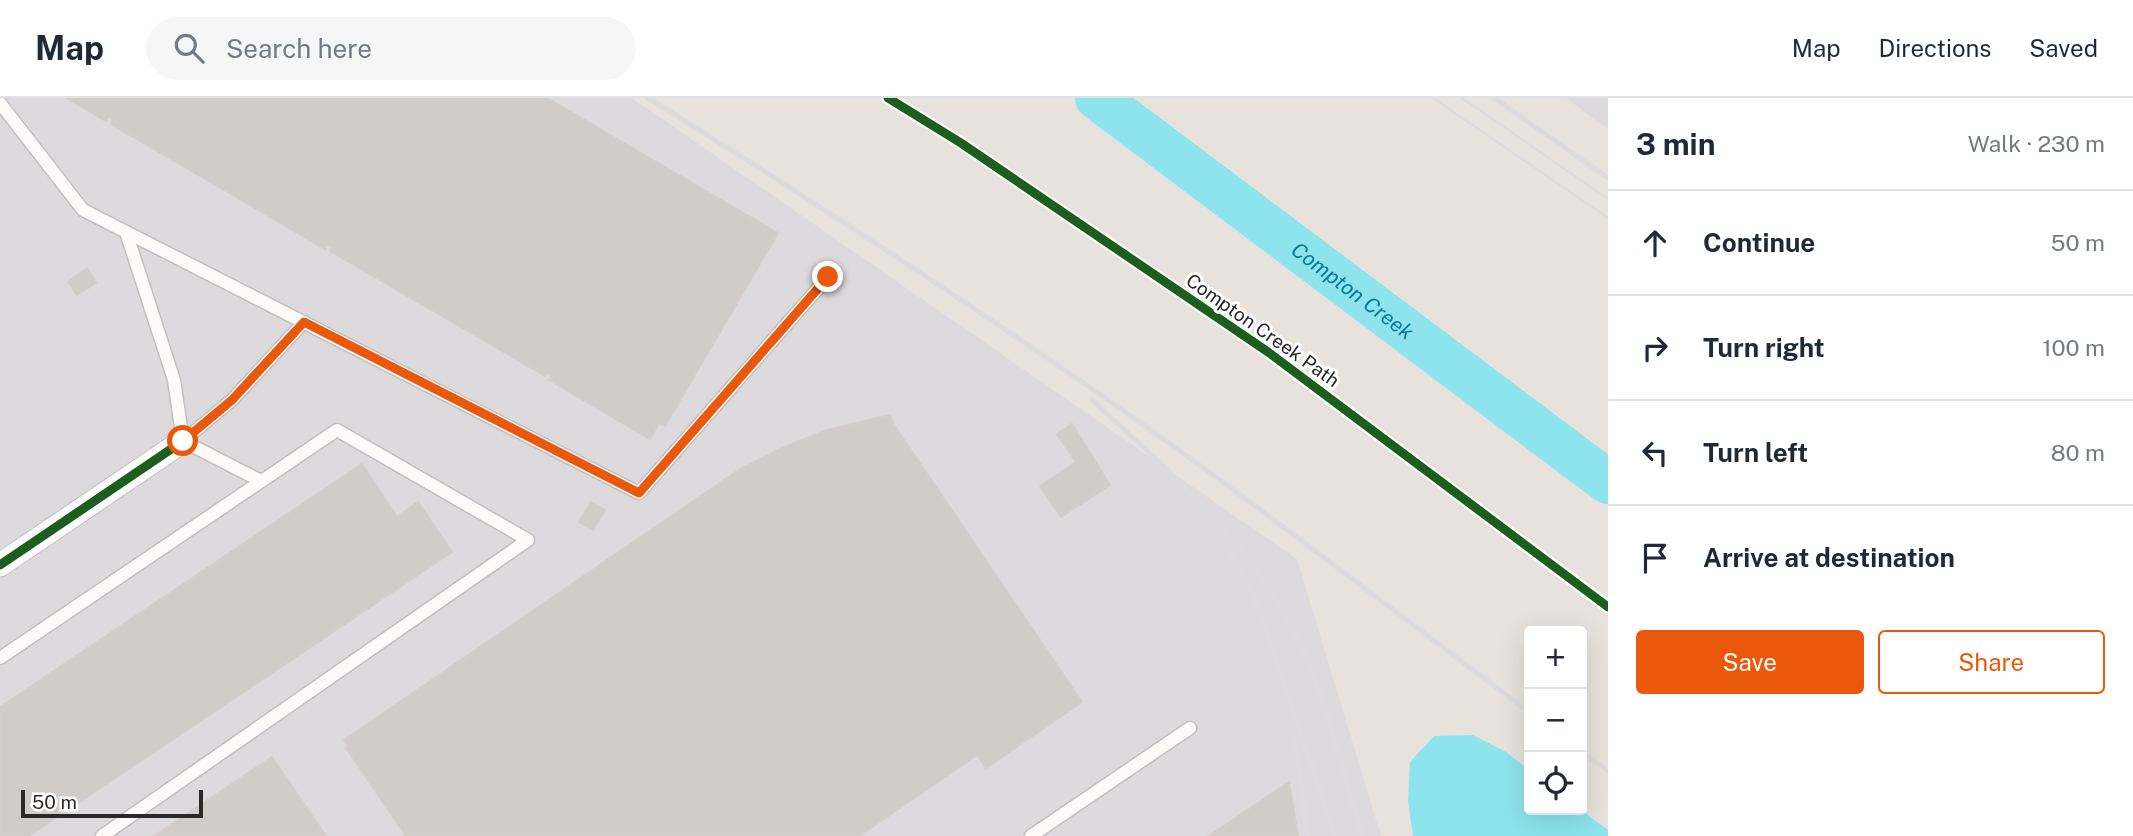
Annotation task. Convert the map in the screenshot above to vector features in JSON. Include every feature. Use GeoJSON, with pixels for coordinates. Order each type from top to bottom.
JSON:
{"type":"FeatureCollection","features":[{"type":"Feature","properties":{"kind":"street"},"geometry":{"type":"LineString","coordinates":[[0,565],[183,441]]}},
{"type":"Feature","properties":{"kind":"lane"},"geometry":{"type":"LineString","coordinates":[[0,103],[83,210],[639,493],[828,277]]}},
{"type":"Feature","properties":{"kind":"lane"},"geometry":{"type":"LineString","coordinates":[[126,232],[174,380],[183,441]]}},
{"type":"Feature","properties":{"kind":"lane"},"geometry":{"type":"LineString","coordinates":[[183,441],[232,400],[304,322]]}},
{"type":"Feature","properties":{"kind":"lane"},"geometry":{"type":"LineString","coordinates":[[0,658],[337,430],[528,540],[102,836]]}},
{"type":"Feature","properties":{"kind":"lane"},"geometry":{"type":"LineString","coordinates":[[183,441],[261,481]]}},
{"type":"Feature","properties":{"kind":"lane"},"geometry":{"type":"LineString","coordinates":[[1031,836],[1190,728]]}},
{"type":"Feature","properties":{"kind":"shaded area"},"geometry":{"type":"Polygon","coordinates":[[[0,98],[632,98],[1297,559],[1381,836],[0,836],[0,98]]]}},
{"type":"Feature","properties":{"kind":"shaded area"},"geometry":{"type":"Polygon","coordinates":[[[1566,98],[1608,98],[1608,129],[1566,98]]]}},
{"type":"Feature","properties":{"kind":"water"},"geometry":{"type":"Polygon","coordinates":[[[1473,735],[1506,752],[1524,766],[1524,815],[1587,814],[1608,830],[1608,836],[1413,836],[1408,801],[1410,762],[1434,736],[1473,735]]]}},
{"type":"Feature","properties":{"kind":"building"},"geometry":{"type":"Polygon","coordinates":[[[67,98],[547,98],[778,233],[665,426],[659,423],[650,439],[549,380],[552,376],[547,373],[545,376],[330,251],[332,248],[327,245],[325,249],[111,124],[113,120],[108,117],[106,121],[67,98]]]}},
{"type":"Feature","properties":{"kind":"building"},"geometry":{"type":"Polygon","coordinates":[[[87,268],[96,283],[77,295],[68,282],[87,268]]]}},
{"type":"Feature","properties":{"kind":"building"},"geometry":{"type":"Polygon","coordinates":[[[890,415],[894,425],[1082,702],[986,768],[977,755],[859,836],[406,836],[346,748],[349,746],[344,740],[740,469],[827,430],[890,415]]]}},
{"type":"Feature","properties":{"kind":"building"},"geometry":{"type":"Polygon","coordinates":[[[1072,424],[1110,485],[1061,517],[1040,486],[1076,462],[1057,434],[1072,424]]]}},
{"type":"Feature","properties":{"kind":"building"},"geometry":{"type":"Polygon","coordinates":[[[362,464],[397,517],[418,502],[452,552],[29,836],[0,836],[0,707],[362,464]]]}},
{"type":"Feature","properties":{"kind":"building"},"geometry":{"type":"Polygon","coordinates":[[[591,502],[605,510],[593,530],[579,522],[591,502]]]}},
{"type":"Feature","properties":{"kind":"building"},"geometry":{"type":"Polygon","coordinates":[[[272,757],[326,836],[154,836],[272,757]]]}},
{"type":"Feature","properties":{"kind":"building"},"geometry":{"type":"Polygon","coordinates":[[[1289,782],[1298,836],[1209,836],[1289,782]]]}},
{"type":"Feature","properties":{"kind":"waterway","name":"Compton Creek"},"geometry":{"type":"LineString","coordinates":[[1097,98],[1608,482]]}},
{"type":"Feature","properties":{"kind":"tram line"},"geometry":{"type":"LineString","coordinates":[[1433,98],[1608,218]]}},
{"type":"Feature","properties":{"kind":"tram line"},"geometry":{"type":"LineString","coordinates":[[1462,98],[1608,199]]}},
{"type":"Feature","properties":{"kind":"railway"},"geometry":{"type":"LineString","coordinates":[[648,98],[878,245],[1104,397],[1265,513],[1524,708]]}},
{"type":"Feature","properties":{"kind":"railway"},"geometry":{"type":"LineString","coordinates":[[1494,98],[1608,178]]}},
{"type":"Feature","properties":{"kind":"railway"},"geometry":{"type":"LineString","coordinates":[[1092,400],[1167,469],[1242,551],[1273,594],[1315,679],[1362,836]]}},
{"type":"Feature","properties":{"kind":"railway"},"geometry":{"type":"LineString","coordinates":[[1224,542],[1250,587],[1260,612],[1334,836]]}},
{"type":"Feature","properties":{"kind":"railway"},"geometry":{"type":"LineString","coordinates":[[1295,739],[1308,836]]}},
{"type":"Feature","properties":{"kind":"railway"},"geometry":{"type":"LineString","coordinates":[[1587,756],[1608,771]]}},
{"type":"Feature","properties":{"kind":"cycle path","name":"Compton Creek Path"},"geometry":{"type":"LineString","coordinates":[[888,98],[961,143],[1268,352],[1608,607]]}},
{"type":"Feature","properties":{"kind":"cycle path"},"geometry":{"type":"LineString","coordinates":[[0,565],[183,441]]}},
{"type":"Feature","properties":{"kind":"route"},"geometry":{"type":"LineString","coordinates":[[183,441],[232,400],[304,322],[639,493],[828,277]]}}]}
